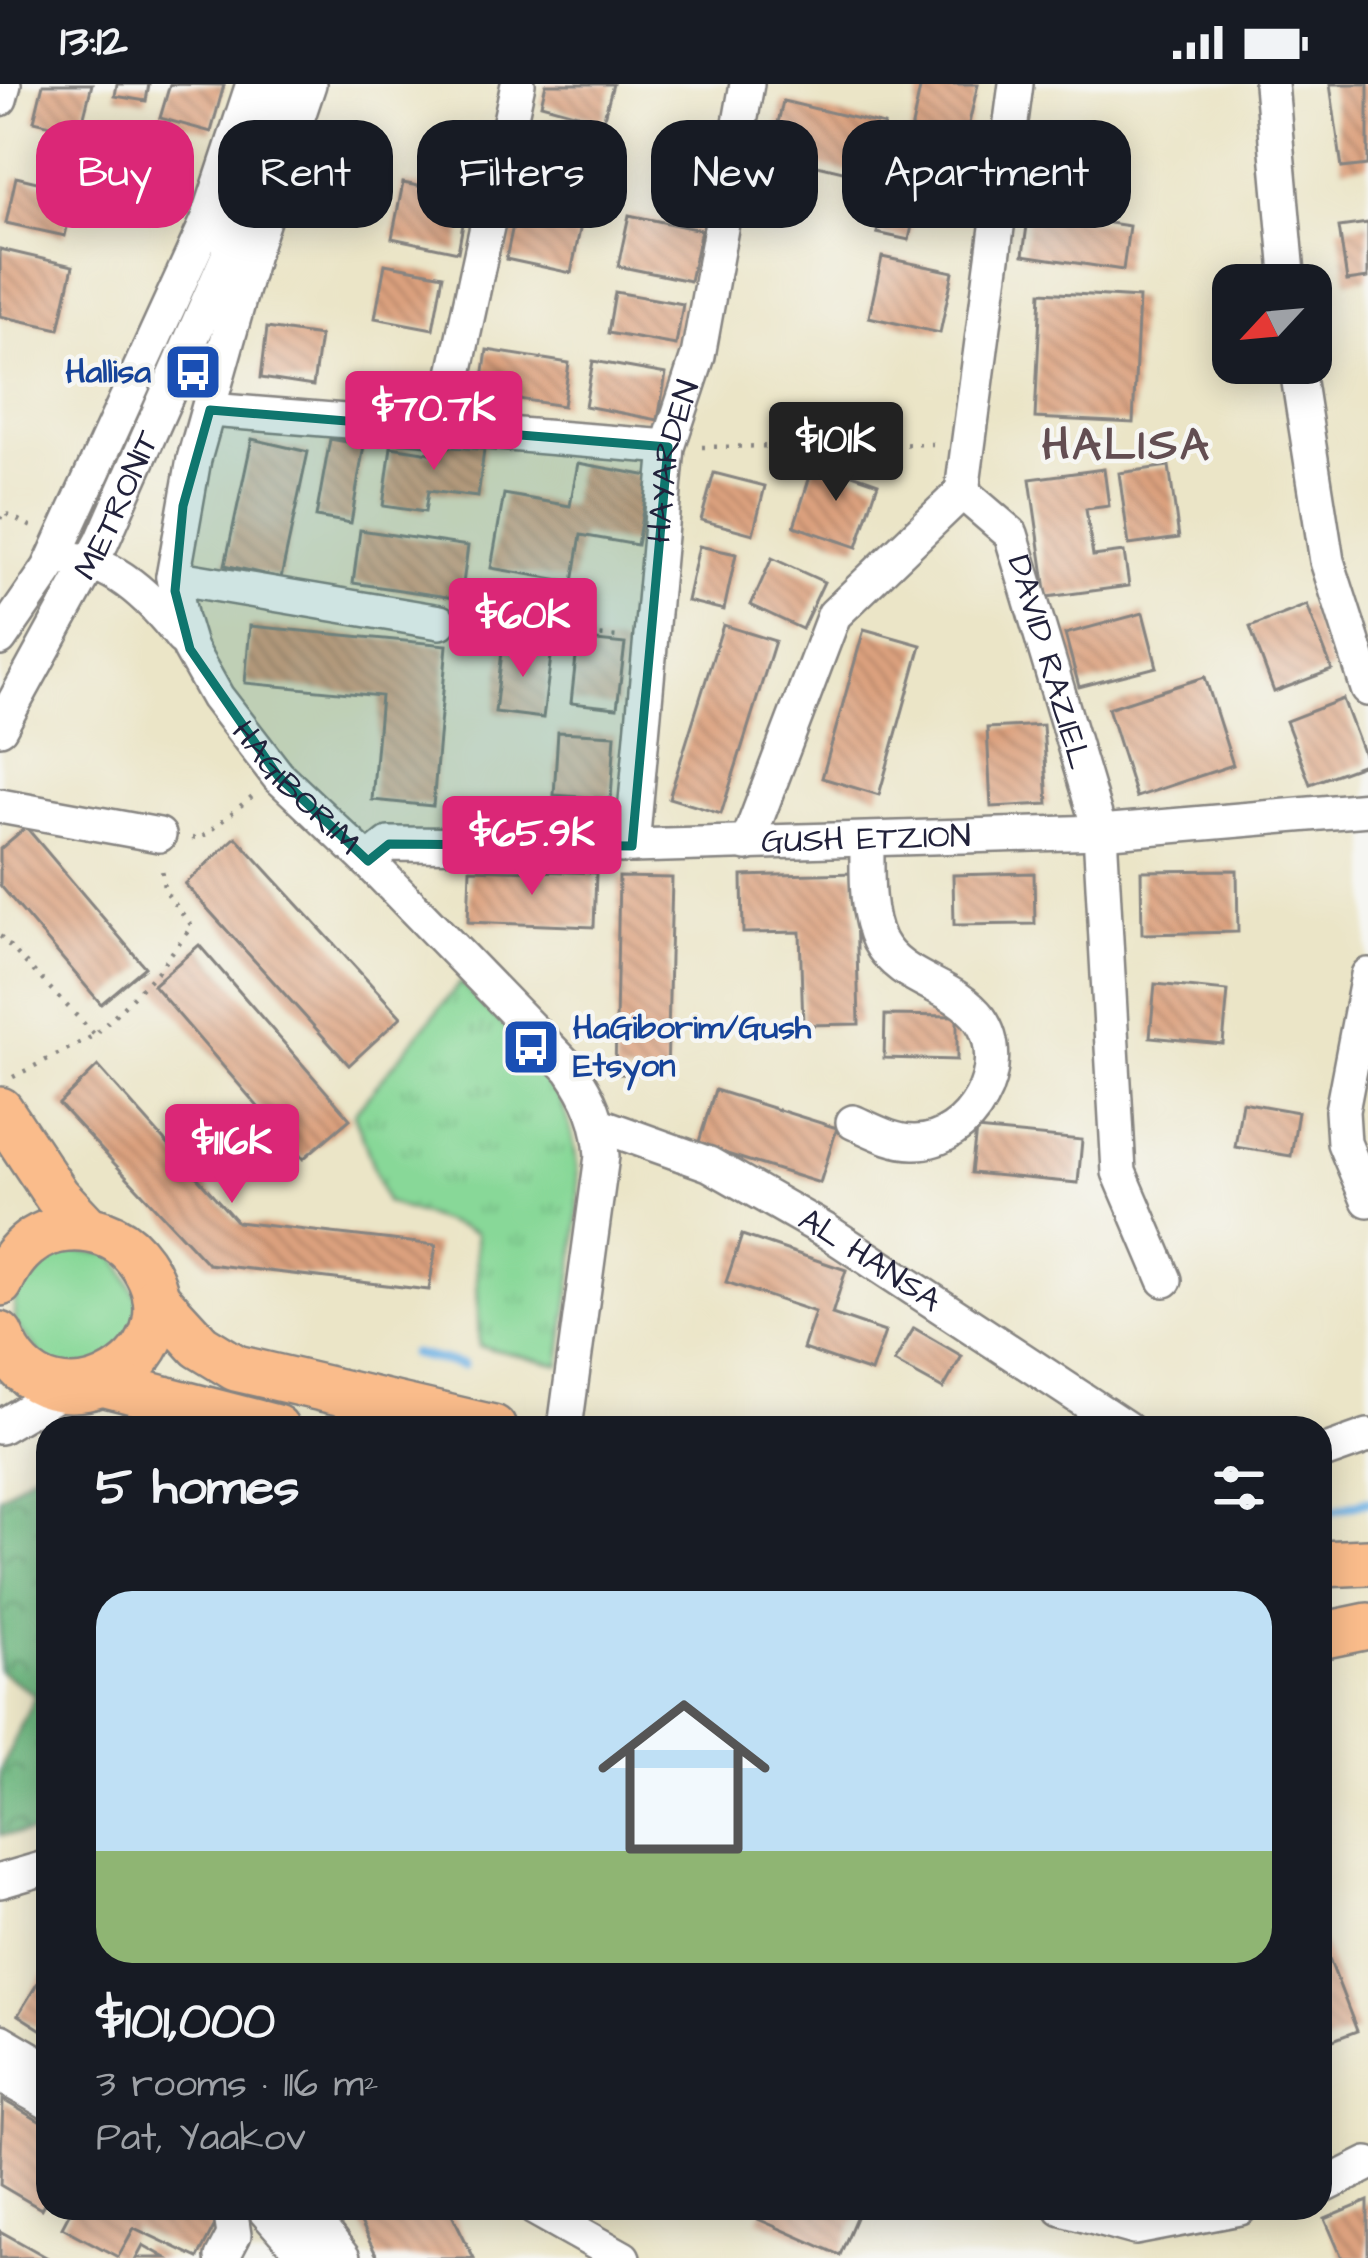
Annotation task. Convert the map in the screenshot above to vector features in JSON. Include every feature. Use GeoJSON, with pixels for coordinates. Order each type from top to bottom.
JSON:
{"type":"FeatureCollection","features":[{"type":"Feature","properties":{"kind":"main road"},"geometry":{"type":"LineString","coordinates":[[2,1096],[56,1196],[88,1229],[128,1247],[146,1270],[156,1298],[200,1346],[236,1368],[442,1416]]}},
{"type":"Feature","properties":{"kind":"main road"},"geometry":{"type":"LineString","coordinates":[[0,1217],[4,1274]]}},
{"type":"Feature","properties":{"kind":"main road"},"geometry":{"type":"LineString","coordinates":[[4,1274],[42,1235],[88,1229]]}},
{"type":"Feature","properties":{"kind":"main road"},"geometry":{"type":"LineString","coordinates":[[86,1386],[140,1357],[152,1336],[156,1298]]}},
{"type":"Feature","properties":{"kind":"main road"},"geometry":{"type":"LineString","coordinates":[[0,1335],[22,1369],[222,1416]]}},
{"type":"Feature","properties":{"kind":"main road"},"geometry":{"type":"LineString","coordinates":[[1332,1564],[1368,1562]]}},
{"type":"Feature","properties":{"kind":"main road"},"geometry":{"type":"LineString","coordinates":[[1332,1630],[1368,1625]]}},
{"type":"Feature","properties":{"kind":"street"},"geometry":{"type":"LineString","coordinates":[[0,99],[4,84]]}},
{"type":"Feature","properties":{"kind":"street"},"geometry":{"type":"LineString","coordinates":[[0,639],[50,568],[208,220],[253,84]]}},
{"type":"Feature","properties":{"kind":"street","name":"METRONIT"},"geometry":{"type":"LineString","coordinates":[[217,275],[276,84]]}},
{"type":"Feature","properties":{"kind":"street","name":"METRONIT"},"geometry":{"type":"LineString","coordinates":[[0,728],[92,562],[236,241],[294,84]]}},
{"type":"Feature","properties":{"kind":"street","name":"HAGIBORIM"},"geometry":{"type":"LineString","coordinates":[[309,84],[253,250],[183,506],[173,577],[190,649],[243,735],[278,776],[368,861],[570,1069],[600,1125],[598,1203],[567,1416]]}},
{"type":"Feature","properties":{"kind":"street"},"geometry":{"type":"LineString","coordinates":[[443,429],[518,84]]}},
{"type":"Feature","properties":{"kind":"street","name":"HAYARDEN"},"geometry":{"type":"LineString","coordinates":[[632,846],[668,447],[698,356],[747,84]]}},
{"type":"Feature","properties":{"kind":"street"},"geometry":{"type":"LineString","coordinates":[[747,844],[834,615],[962,492],[973,444],[1016,84]]}},
{"type":"Feature","properties":{"kind":"street"},"geometry":{"type":"LineString","coordinates":[[1271,84],[1287,264]]}},
{"type":"Feature","properties":{"kind":"street"},"geometry":{"type":"LineString","coordinates":[[1299,384],[1328,561],[1368,688]]}},
{"type":"Feature","properties":{"kind":"street"},"geometry":{"type":"LineString","coordinates":[[210,410],[668,447]]}},
{"type":"Feature","properties":{"kind":"street","name":"DAVID RAZIEL"},"geometry":{"type":"LineString","coordinates":[[962,492],[1011,534],[1100,832],[1119,1172],[1166,1280]]}},
{"type":"Feature","properties":{"kind":"street"},"geometry":{"type":"LineString","coordinates":[[50,568],[69,560],[92,562],[148,599],[190,649]]}},
{"type":"Feature","properties":{"kind":"street"},"geometry":{"type":"LineString","coordinates":[[173,577],[440,622]]}},
{"type":"Feature","properties":{"kind":"street"},"geometry":{"type":"LineString","coordinates":[[0,806],[159,835]]}},
{"type":"Feature","properties":{"kind":"street","name":"GUSH ETZION"},"geometry":{"type":"LineString","coordinates":[[368,861],[389,844],[632,846],[1100,832],[1368,808]]}},
{"type":"Feature","properties":{"kind":"street"},"geometry":{"type":"LineString","coordinates":[[853,1122],[917,1143],[951,1132],[991,1080],[992,1054],[981,1021],[962,1002],[895,965],[877,936],[866,840]]}},
{"type":"Feature","properties":{"kind":"street"},"geometry":{"type":"LineString","coordinates":[[1368,976],[1342,1111],[1344,1143],[1368,1200]]}},
{"type":"Feature","properties":{"kind":"street","name":"AL HANSA"},"geometry":{"type":"LineString","coordinates":[[600,1125],[709,1164],[828,1232],[1108,1416]]}},
{"type":"Feature","properties":{"kind":"street"},"geometry":{"type":"LineString","coordinates":[[0,1427],[86,1386]]}},
{"type":"Feature","properties":{"kind":"street"},"geometry":{"type":"LineString","coordinates":[[1332,1450],[1368,1436]]}},
{"type":"Feature","properties":{"kind":"street"},"geometry":{"type":"LineString","coordinates":[[0,1881],[36,1870]]}},
{"type":"Feature","properties":{"kind":"street"},"geometry":{"type":"LineString","coordinates":[[0,2042],[36,2062]]}},
{"type":"Feature","properties":{"kind":"street"},"geometry":{"type":"LineString","coordinates":[[0,2075],[36,2095]]}},
{"type":"Feature","properties":{"kind":"street"},"geometry":{"type":"LineString","coordinates":[[1332,2182],[1368,2164]]}},
{"type":"Feature","properties":{"kind":"street"},"geometry":{"type":"LineString","coordinates":[[222,2258],[234,2235],[232,2220]]}},
{"type":"Feature","properties":{"kind":"street"},"geometry":{"type":"LineString","coordinates":[[266,2258],[280,2220]]}},
{"type":"Feature","properties":{"kind":"street"},"geometry":{"type":"LineString","coordinates":[[287,2220],[307,2258]]}},
{"type":"Feature","properties":{"kind":"street"},"geometry":{"type":"LineString","coordinates":[[292,2220],[343,2258]]}},
{"type":"Feature","properties":{"kind":"street"},"geometry":{"type":"LineString","coordinates":[[555,2220],[623,2258]]}},
{"type":"Feature","properties":{"kind":"street"},"geometry":{"type":"LineString","coordinates":[[1106,2220],[1135,2228],[1177,2220]]}},
{"type":"Feature","properties":{"kind":"path"},"geometry":{"type":"LineString","coordinates":[[668,447],[973,444]]}},
{"type":"Feature","properties":{"kind":"path"},"geometry":{"type":"LineString","coordinates":[[0,519],[4,512],[10,516]]}},
{"type":"Feature","properties":{"kind":"path"},"geometry":{"type":"LineString","coordinates":[[440,622],[651,640]]}},
{"type":"Feature","properties":{"kind":"path"},"geometry":{"type":"LineString","coordinates":[[2,1096],[95,1035],[158,971],[192,926],[164,890],[159,835],[200,838],[278,776]]}},
{"type":"Feature","properties":{"kind":"path"},"geometry":{"type":"LineString","coordinates":[[0,936],[95,1035]]}},
{"type":"Feature","properties":{"kind":"highlighted area"},"geometry":{"type":"Polygon","coordinates":[[[210,410],[668,447],[632,846],[389,844],[368,861],[278,776],[190,649],[175,591],[183,506],[210,410]]]}},
{"type":"Feature","properties":{"kind":"green space"},"geometry":{"type":"Polygon","coordinates":[[[461,982],[543,1070],[562,1103],[573,1138],[578,1213],[560,1365],[479,1346],[476,1233],[386,1202],[354,1113],[461,982]]]}},
{"type":"Feature","properties":{"kind":"green space"},"geometry":{"type":"Polygon","coordinates":[[[48,1249],[115,1254],[144,1311],[106,1368],[51,1368],[14,1323],[15,1288],[48,1249]]]}},
{"type":"Feature","properties":{"kind":"green space"},"geometry":{"type":"Polygon","coordinates":[[[36,1470],[36,1833],[0,1835],[0,1771],[35,1695],[0,1671],[0,1497],[36,1470]]]}},
{"type":"Feature","properties":{"kind":"building"},"geometry":{"type":"Polygon","coordinates":[[[43,84],[92,84],[83,120],[34,121],[43,84]]]}},
{"type":"Feature","properties":{"kind":"building"},"geometry":{"type":"Polygon","coordinates":[[[117,84],[149,84],[146,101],[115,96],[117,84]]]}},
{"type":"Feature","properties":{"kind":"building"},"geometry":{"type":"Polygon","coordinates":[[[170,84],[224,85],[211,132],[194,127],[194,120],[160,118],[170,84]]]}},
{"type":"Feature","properties":{"kind":"building"},"geometry":{"type":"Polygon","coordinates":[[[546,84],[613,84],[603,120],[541,104],[546,84]]]}},
{"type":"Feature","properties":{"kind":"building"},"geometry":{"type":"Polygon","coordinates":[[[921,84],[978,84],[970,120],[913,120],[921,84]]]}},
{"type":"Feature","properties":{"kind":"building"},"geometry":{"type":"Polygon","coordinates":[[[1330,84],[1368,84],[1368,165],[1342,168],[1330,84]]]}},
{"type":"Feature","properties":{"kind":"building"},"geometry":{"type":"Polygon","coordinates":[[[783,101],[863,120],[842,120],[842,171],[818,165],[818,120],[779,120],[783,101]]]}},
{"type":"Feature","properties":{"kind":"building"},"geometry":{"type":"Polygon","coordinates":[[[16,177],[36,182],[36,228],[67,228],[65,236],[6,223],[16,177]]]}},
{"type":"Feature","properties":{"kind":"building"},"geometry":{"type":"Polygon","coordinates":[[[403,183],[417,186],[417,228],[462,228],[458,252],[392,238],[403,183]]]}},
{"type":"Feature","properties":{"kind":"building"},"geometry":{"type":"Polygon","coordinates":[[[629,215],[651,220],[651,228],[701,230],[690,281],[618,266],[629,215]]]}},
{"type":"Feature","properties":{"kind":"building"},"geometry":{"type":"Polygon","coordinates":[[[1368,223],[1368,278],[1347,281],[1339,227],[1368,223]]]}},
{"type":"Feature","properties":{"kind":"building"},"geometry":{"type":"Polygon","coordinates":[[[512,228],[580,228],[571,273],[506,259],[512,228]]]}},
{"type":"Feature","properties":{"kind":"building"},"geometry":{"type":"Polygon","coordinates":[[[878,228],[911,228],[909,240],[877,233],[878,228]]]}},
{"type":"Feature","properties":{"kind":"building"},"geometry":{"type":"Polygon","coordinates":[[[1027,228],[1129,228],[1123,270],[1023,255],[1027,228]]]}},
{"type":"Feature","properties":{"kind":"building"},"geometry":{"type":"Polygon","coordinates":[[[0,249],[73,266],[59,329],[0,316],[0,249]]]}},
{"type":"Feature","properties":{"kind":"building"},"geometry":{"type":"Polygon","coordinates":[[[882,257],[953,272],[940,333],[869,317],[882,257]]]}},
{"type":"Feature","properties":{"kind":"building"},"geometry":{"type":"Polygon","coordinates":[[[385,264],[443,275],[433,329],[375,318],[385,264]]]}},
{"type":"Feature","properties":{"kind":"building"},"geometry":{"type":"Polygon","coordinates":[[[615,292],[683,304],[676,345],[608,333],[615,292]]]}},
{"type":"Feature","properties":{"kind":"building"},"geometry":{"type":"Polygon","coordinates":[[[1041,292],[1139,298],[1133,423],[1035,418],[1041,292]]]}},
{"type":"Feature","properties":{"kind":"building"},"geometry":{"type":"Polygon","coordinates":[[[267,328],[320,336],[313,386],[261,378],[267,328]]]}},
{"type":"Feature","properties":{"kind":"building"},"geometry":{"type":"Polygon","coordinates":[[[487,350],[569,363],[563,406],[481,393],[487,350]]]}},
{"type":"Feature","properties":{"kind":"building"},"geometry":{"type":"Polygon","coordinates":[[[593,361],[666,374],[658,420],[585,406],[593,361]]]}},
{"type":"Feature","properties":{"kind":"building"},"geometry":{"type":"Polygon","coordinates":[[[438,436],[485,442],[478,497],[428,491],[425,512],[383,506],[391,447],[436,454],[438,436]]]}},
{"type":"Feature","properties":{"kind":"building"},"geometry":{"type":"Polygon","coordinates":[[[252,439],[308,452],[281,578],[225,565],[252,439]]]}},
{"type":"Feature","properties":{"kind":"building"},"geometry":{"type":"Polygon","coordinates":[[[330,439],[364,445],[351,523],[316,517],[330,439]]]}},
{"type":"Feature","properties":{"kind":"building"},"geometry":{"type":"Polygon","coordinates":[[[815,461],[878,483],[857,547],[794,526],[815,461]]]}},
{"type":"Feature","properties":{"kind":"building"},"geometry":{"type":"Polygon","coordinates":[[[578,463],[649,476],[637,545],[581,535],[573,582],[491,568],[504,494],[570,506],[578,463]]]}},
{"type":"Feature","properties":{"kind":"building"},"geometry":{"type":"Polygon","coordinates":[[[1169,466],[1179,538],[1129,545],[1119,473],[1169,466]]]}},
{"type":"Feature","properties":{"kind":"building"},"geometry":{"type":"Polygon","coordinates":[[[1104,469],[1109,506],[1086,509],[1093,556],[1124,552],[1129,586],[1047,597],[1030,479],[1104,469]]]}},
{"type":"Feature","properties":{"kind":"building"},"geometry":{"type":"Polygon","coordinates":[[[714,473],[765,486],[753,534],[701,520],[714,473]]]}},
{"type":"Feature","properties":{"kind":"building"},"geometry":{"type":"Polygon","coordinates":[[[360,530],[468,546],[461,599],[353,583],[360,530]]]}},
{"type":"Feature","properties":{"kind":"building"},"geometry":{"type":"Polygon","coordinates":[[[699,546],[736,554],[724,610],[687,601],[699,546]]]}},
{"type":"Feature","properties":{"kind":"building"},"geometry":{"type":"Polygon","coordinates":[[[772,558],[824,582],[802,629],[751,605],[772,558]]]}},
{"type":"Feature","properties":{"kind":"building"},"geometry":{"type":"Polygon","coordinates":[[[1307,605],[1332,670],[1274,692],[1250,627],[1307,605]]]}},
{"type":"Feature","properties":{"kind":"building"},"geometry":{"type":"Polygon","coordinates":[[[1143,613],[1157,667],[1079,687],[1065,634],[1143,613]]]}},
{"type":"Feature","properties":{"kind":"building"},"geometry":{"type":"Polygon","coordinates":[[[723,625],[775,641],[721,814],[669,798],[723,625]]]}},
{"type":"Feature","properties":{"kind":"building"},"geometry":{"type":"Polygon","coordinates":[[[250,626],[447,645],[433,806],[372,800],[381,696],[245,683],[250,626]]]}},
{"type":"Feature","properties":{"kind":"building"},"geometry":{"type":"Polygon","coordinates":[[[864,629],[921,645],[879,795],[822,778],[864,629]]]}},
{"type":"Feature","properties":{"kind":"building"},"geometry":{"type":"Polygon","coordinates":[[[578,639],[625,644],[617,708],[571,703],[578,639]]]}},
{"type":"Feature","properties":{"kind":"building"},"geometry":{"type":"Polygon","coordinates":[[[503,643],[552,649],[543,718],[495,712],[503,643]]]}},
{"type":"Feature","properties":{"kind":"building"},"geometry":{"type":"Polygon","coordinates":[[[1205,677],[1233,765],[1136,797],[1108,708],[1205,677]]]}},
{"type":"Feature","properties":{"kind":"building"},"geometry":{"type":"Polygon","coordinates":[[[1343,699],[1367,763],[1310,784],[1286,721],[1343,699]]]}},
{"type":"Feature","properties":{"kind":"building"},"geometry":{"type":"Polygon","coordinates":[[[1043,725],[1048,804],[991,807],[987,728],[1043,725]]]}},
{"type":"Feature","properties":{"kind":"building"},"geometry":{"type":"Polygon","coordinates":[[[558,732],[615,735],[611,799],[554,795],[558,732]]]}},
{"type":"Feature","properties":{"kind":"building"},"geometry":{"type":"Polygon","coordinates":[[[26,827],[145,967],[101,1004],[0,885],[0,849],[26,827]]]}},
{"type":"Feature","properties":{"kind":"building"},"geometry":{"type":"Polygon","coordinates":[[[236,837],[401,1017],[349,1065],[185,884],[236,837]]]}},
{"type":"Feature","properties":{"kind":"building"},"geometry":{"type":"Polygon","coordinates":[[[470,869],[596,873],[594,927],[468,922],[470,869]]]}},
{"type":"Feature","properties":{"kind":"building"},"geometry":{"type":"Polygon","coordinates":[[[1237,870],[1238,932],[1142,934],[1141,871],[1237,870]]]}},
{"type":"Feature","properties":{"kind":"building"},"geometry":{"type":"Polygon","coordinates":[[[855,873],[859,1024],[803,1025],[800,932],[743,933],[742,876],[855,873]]]}},
{"type":"Feature","properties":{"kind":"building"},"geometry":{"type":"Polygon","coordinates":[[[1034,873],[1035,924],[954,925],[953,875],[1034,873]]]}},
{"type":"Feature","properties":{"kind":"building"},"geometry":{"type":"Polygon","coordinates":[[[619,877],[672,878],[667,1075],[615,1074],[619,877]]]}},
{"type":"Feature","properties":{"kind":"building"},"geometry":{"type":"Polygon","coordinates":[[[199,945],[350,1119],[303,1159],[153,985],[199,945]]]}},
{"type":"Feature","properties":{"kind":"building"},"geometry":{"type":"Polygon","coordinates":[[[1155,984],[1228,991],[1223,1044],[1150,1037],[1155,984]]]}},
{"type":"Feature","properties":{"kind":"building"},"geometry":{"type":"Polygon","coordinates":[[[885,1015],[957,1016],[957,1060],[884,1058],[885,1015]]]}},
{"type":"Feature","properties":{"kind":"building"},"geometry":{"type":"Polygon","coordinates":[[[98,1066],[237,1222],[436,1245],[429,1290],[208,1264],[59,1104],[98,1066]]]}},
{"type":"Feature","properties":{"kind":"building"},"geometry":{"type":"Polygon","coordinates":[[[715,1090],[837,1128],[820,1183],[698,1145],[715,1090]]]}},
{"type":"Feature","properties":{"kind":"building"},"geometry":{"type":"Polygon","coordinates":[[[1242,1102],[1298,1112],[1291,1156],[1235,1147],[1242,1102]]]}},
{"type":"Feature","properties":{"kind":"building"},"geometry":{"type":"Polygon","coordinates":[[[976,1130],[1082,1140],[1078,1183],[971,1173],[976,1130]]]}},
{"type":"Feature","properties":{"kind":"building"},"geometry":{"type":"Polygon","coordinates":[[[742,1235],[846,1270],[832,1314],[885,1332],[871,1372],[803,1349],[815,1312],[726,1282],[742,1235]]]}},
{"type":"Feature","properties":{"kind":"building"},"geometry":{"type":"Polygon","coordinates":[[[914,1328],[962,1356],[943,1389],[894,1362],[914,1328]]]}},
{"type":"Feature","properties":{"kind":"building"},"geometry":{"type":"Polygon","coordinates":[[[1332,1966],[1357,2031],[1332,2040],[1332,1966]]]}},
{"type":"Feature","properties":{"kind":"building"},"geometry":{"type":"Polygon","coordinates":[[[36,1986],[36,2026],[18,2015],[36,1986]]]}},
{"type":"Feature","properties":{"kind":"building"},"geometry":{"type":"Polygon","coordinates":[[[3,2100],[36,2119],[36,2206],[0,2185],[3,2100]]]}},
{"type":"Feature","properties":{"kind":"building"},"geometry":{"type":"Polygon","coordinates":[[[1368,2201],[1368,2258],[1342,2258],[1325,2220],[1368,2201]]]}},
{"type":"Feature","properties":{"kind":"building"},"geometry":{"type":"Polygon","coordinates":[[[66,2220],[216,2223],[198,2258],[134,2228],[118,2257],[62,2227],[66,2220]]]}},
{"type":"Feature","properties":{"kind":"building"},"geometry":{"type":"Polygon","coordinates":[[[358,2220],[455,2220],[474,2258],[378,2258],[358,2220]]]}},
{"type":"Feature","properties":{"kind":"building"},"geometry":{"type":"Polygon","coordinates":[[[760,2220],[855,2220],[840,2255],[760,2220]]]}},
{"type":"Feature","properties":{"kind":"building"},"geometry":{"type":"Polygon","coordinates":[[[0,2231],[48,2258],[0,2258],[0,2231]]]}},
{"type":"Feature","properties":{"kind":"building"},"geometry":{"type":"Polygon","coordinates":[[[143,2245],[166,2258],[136,2258],[143,2245]]]}},
{"type":"Feature","properties":{"kind":"waterway"},"geometry":{"type":"LineString","coordinates":[[412,1354],[463,1365]]}},
{"type":"Feature","properties":{"kind":"waterway"},"geometry":{"type":"LineString","coordinates":[[1332,1511],[1368,1501]]}},
{"type":"Feature","properties":{"kind":"place","name":"Hallisa"},"geometry":{"type":"Point","coordinates":[193,372]}},
{"type":"Feature","properties":{"kind":"place","name":"HaGiborim/Gush Etsyon"},"geometry":{"type":"Point","coordinates":[531,1047]}},
{"type":"Feature","properties":{"kind":"district","name":"HALISA"},"geometry":{"type":"Point","coordinates":[1127,446]}}]}
